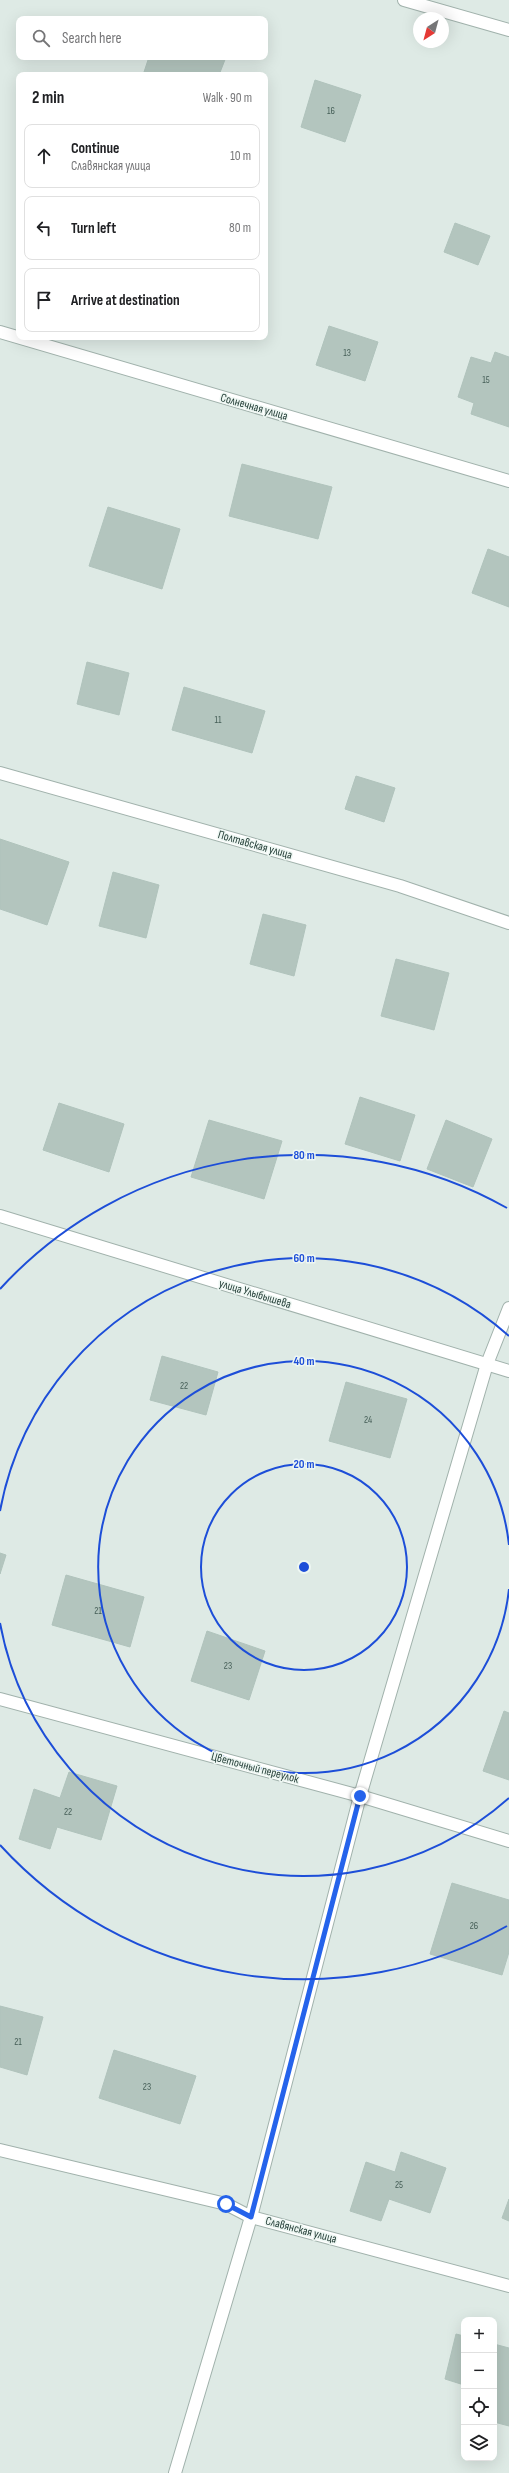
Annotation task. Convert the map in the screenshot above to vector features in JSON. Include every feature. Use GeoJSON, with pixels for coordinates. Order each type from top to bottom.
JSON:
{"type":"FeatureCollection","features":[{"type":"Feature","properties":{"kind":"street"},"geometry":{"type":"LineString","coordinates":[[404,0],[509,30]]}},
{"type":"Feature","properties":{"kind":"street","name":"Солнечная улица"},"geometry":{"type":"LineString","coordinates":[[0,332],[16,337]]}},
{"type":"Feature","properties":{"kind":"street","name":"Солнечная улица"},"geometry":{"type":"LineString","coordinates":[[27,340],[509,481]]}},
{"type":"Feature","properties":{"kind":"street","name":"Полтавская улица"},"geometry":{"type":"LineString","coordinates":[[0,772],[400,886],[509,923]]}},
{"type":"Feature","properties":{"kind":"street","name":"улица Улыбышева"},"geometry":{"type":"LineString","coordinates":[[0,1216],[509,1371]]}},
{"type":"Feature","properties":{"kind":"street"},"geometry":{"type":"LineString","coordinates":[[175,2473],[251,2217],[360,1796],[487,1364],[509,1308]]}},
{"type":"Feature","properties":{"kind":"street","name":"Цветочный переулок"},"geometry":{"type":"LineString","coordinates":[[0,1699],[360,1796],[509,1841]]}},
{"type":"Feature","properties":{"kind":"street","name":"Славянская улица"},"geometry":{"type":"LineString","coordinates":[[0,2150],[226,2204],[251,2217],[509,2286]]}},
{"type":"Feature","properties":{"kind":"building"},"geometry":{"type":"Polygon","coordinates":[[[148,60],[225,60],[220,72],[144,72],[148,60]]]}},
{"type":"Feature","properties":{"kind":"building"},"geometry":{"type":"Polygon","coordinates":[[[315,80],[361,95],[345,142],[301,127],[315,80]]]}},
{"type":"Feature","properties":{"kind":"building"},"geometry":{"type":"Polygon","coordinates":[[[455,223],[490,236],[478,265],[444,252],[455,223]]]}},
{"type":"Feature","properties":{"kind":"building"},"geometry":{"type":"Polygon","coordinates":[[[329,326],[378,342],[365,381],[316,365],[329,326]]]}},
{"type":"Feature","properties":{"kind":"building"},"geometry":{"type":"Polygon","coordinates":[[[495,352],[509,357],[509,427],[471,414],[474,403],[458,397],[471,357],[491,363],[495,352]]]}},
{"type":"Feature","properties":{"kind":"building"},"geometry":{"type":"Polygon","coordinates":[[[242,464],[332,487],[318,539],[229,516],[242,464]]]}},
{"type":"Feature","properties":{"kind":"building"},"geometry":{"type":"Polygon","coordinates":[[[108,507],[180,529],[162,589],[89,566],[108,507]]]}},
{"type":"Feature","properties":{"kind":"building"},"geometry":{"type":"Polygon","coordinates":[[[488,549],[509,557],[509,607],[472,593],[488,549]]]}},
{"type":"Feature","properties":{"kind":"building"},"geometry":{"type":"Polygon","coordinates":[[[87,662],[129,673],[119,715],[77,704],[87,662]]]}},
{"type":"Feature","properties":{"kind":"building"},"geometry":{"type":"Polygon","coordinates":[[[184,687],[265,711],[252,753],[172,730],[184,687]]]}},
{"type":"Feature","properties":{"kind":"building"},"geometry":{"type":"Polygon","coordinates":[[[356,776],[395,788],[384,822],[345,809],[356,776]]]}},
{"type":"Feature","properties":{"kind":"building"},"geometry":{"type":"Polygon","coordinates":[[[0,839],[69,862],[47,925],[0,909],[0,839]]]}},
{"type":"Feature","properties":{"kind":"building"},"geometry":{"type":"Polygon","coordinates":[[[113,872],[159,885],[146,938],[99,926],[113,872]]]}},
{"type":"Feature","properties":{"kind":"building"},"geometry":{"type":"Polygon","coordinates":[[[263,914],[306,925],[294,976],[250,964],[263,914]]]}},
{"type":"Feature","properties":{"kind":"building"},"geometry":{"type":"Polygon","coordinates":[[[396,959],[449,973],[434,1030],[381,1016],[396,959]]]}},
{"type":"Feature","properties":{"kind":"building"},"geometry":{"type":"Polygon","coordinates":[[[360,1097],[415,1115],[400,1161],[345,1144],[360,1097]]]}},
{"type":"Feature","properties":{"kind":"building"},"geometry":{"type":"Polygon","coordinates":[[[59,1103],[124,1124],[109,1172],[43,1150],[59,1103]]]}},
{"type":"Feature","properties":{"kind":"building"},"geometry":{"type":"Polygon","coordinates":[[[209,1120],[282,1141],[264,1199],[191,1177],[209,1120]]]}},
{"type":"Feature","properties":{"kind":"building"},"geometry":{"type":"Polygon","coordinates":[[[446,1120],[492,1139],[473,1187],[427,1169],[446,1120]]]}},
{"type":"Feature","properties":{"kind":"building"},"geometry":{"type":"Polygon","coordinates":[[[162,1356],[218,1372],[206,1415],[150,1400],[162,1356]]]}},
{"type":"Feature","properties":{"kind":"building"},"geometry":{"type":"Polygon","coordinates":[[[346,1382],[407,1399],[390,1458],[329,1441],[346,1382]]]}},
{"type":"Feature","properties":{"kind":"building"},"geometry":{"type":"Polygon","coordinates":[[[0,1553],[6,1555],[0,1574],[0,1553]]]}},
{"type":"Feature","properties":{"kind":"building"},"geometry":{"type":"Polygon","coordinates":[[[66,1575],[144,1597],[130,1647],[52,1625],[66,1575]]]}},
{"type":"Feature","properties":{"kind":"building"},"geometry":{"type":"Polygon","coordinates":[[[207,1631],[265,1651],[249,1700],[191,1681],[207,1631]]]}},
{"type":"Feature","properties":{"kind":"building"},"geometry":{"type":"Polygon","coordinates":[[[504,1711],[509,1713],[509,1780],[483,1771],[504,1711]]]}},
{"type":"Feature","properties":{"kind":"building"},"geometry":{"type":"Polygon","coordinates":[[[69,1772],[117,1786],[101,1840],[57,1827],[50,1849],[19,1839],[34,1789],[60,1798],[69,1772]]]}},
{"type":"Feature","properties":{"kind":"building"},"geometry":{"type":"Polygon","coordinates":[[[452,1883],[509,1900],[509,1952],[502,1975],[430,1954],[452,1883]]]}},
{"type":"Feature","properties":{"kind":"building"},"geometry":{"type":"Polygon","coordinates":[[[0,2006],[43,2017],[27,2075],[0,2067],[0,2006]]]}},
{"type":"Feature","properties":{"kind":"building"},"geometry":{"type":"Polygon","coordinates":[[[114,2050],[196,2076],[180,2124],[99,2098],[114,2050]]]}},
{"type":"Feature","properties":{"kind":"building"},"geometry":{"type":"Polygon","coordinates":[[[401,2152],[446,2168],[430,2213],[389,2199],[381,2221],[350,2211],[366,2162],[395,2172],[401,2152]]]}},
{"type":"Feature","properties":{"kind":"building"},"geometry":{"type":"Polygon","coordinates":[[[509,2199],[509,2221],[502,2218],[509,2199]]]}},
{"type":"Feature","properties":{"kind":"building"},"geometry":{"type":"Polygon","coordinates":[[[456,2334],[461,2335],[461,2384],[445,2379],[456,2334]]]}},
{"type":"Feature","properties":{"kind":"building"},"geometry":{"type":"Polygon","coordinates":[[[497,2345],[509,2348],[509,2426],[497,2423],[497,2345]]]}},
{"type":"Feature","properties":{"kind":"route"},"geometry":{"type":"LineString","coordinates":[[226,2204],[251,2217],[360,1796]]}}]}
